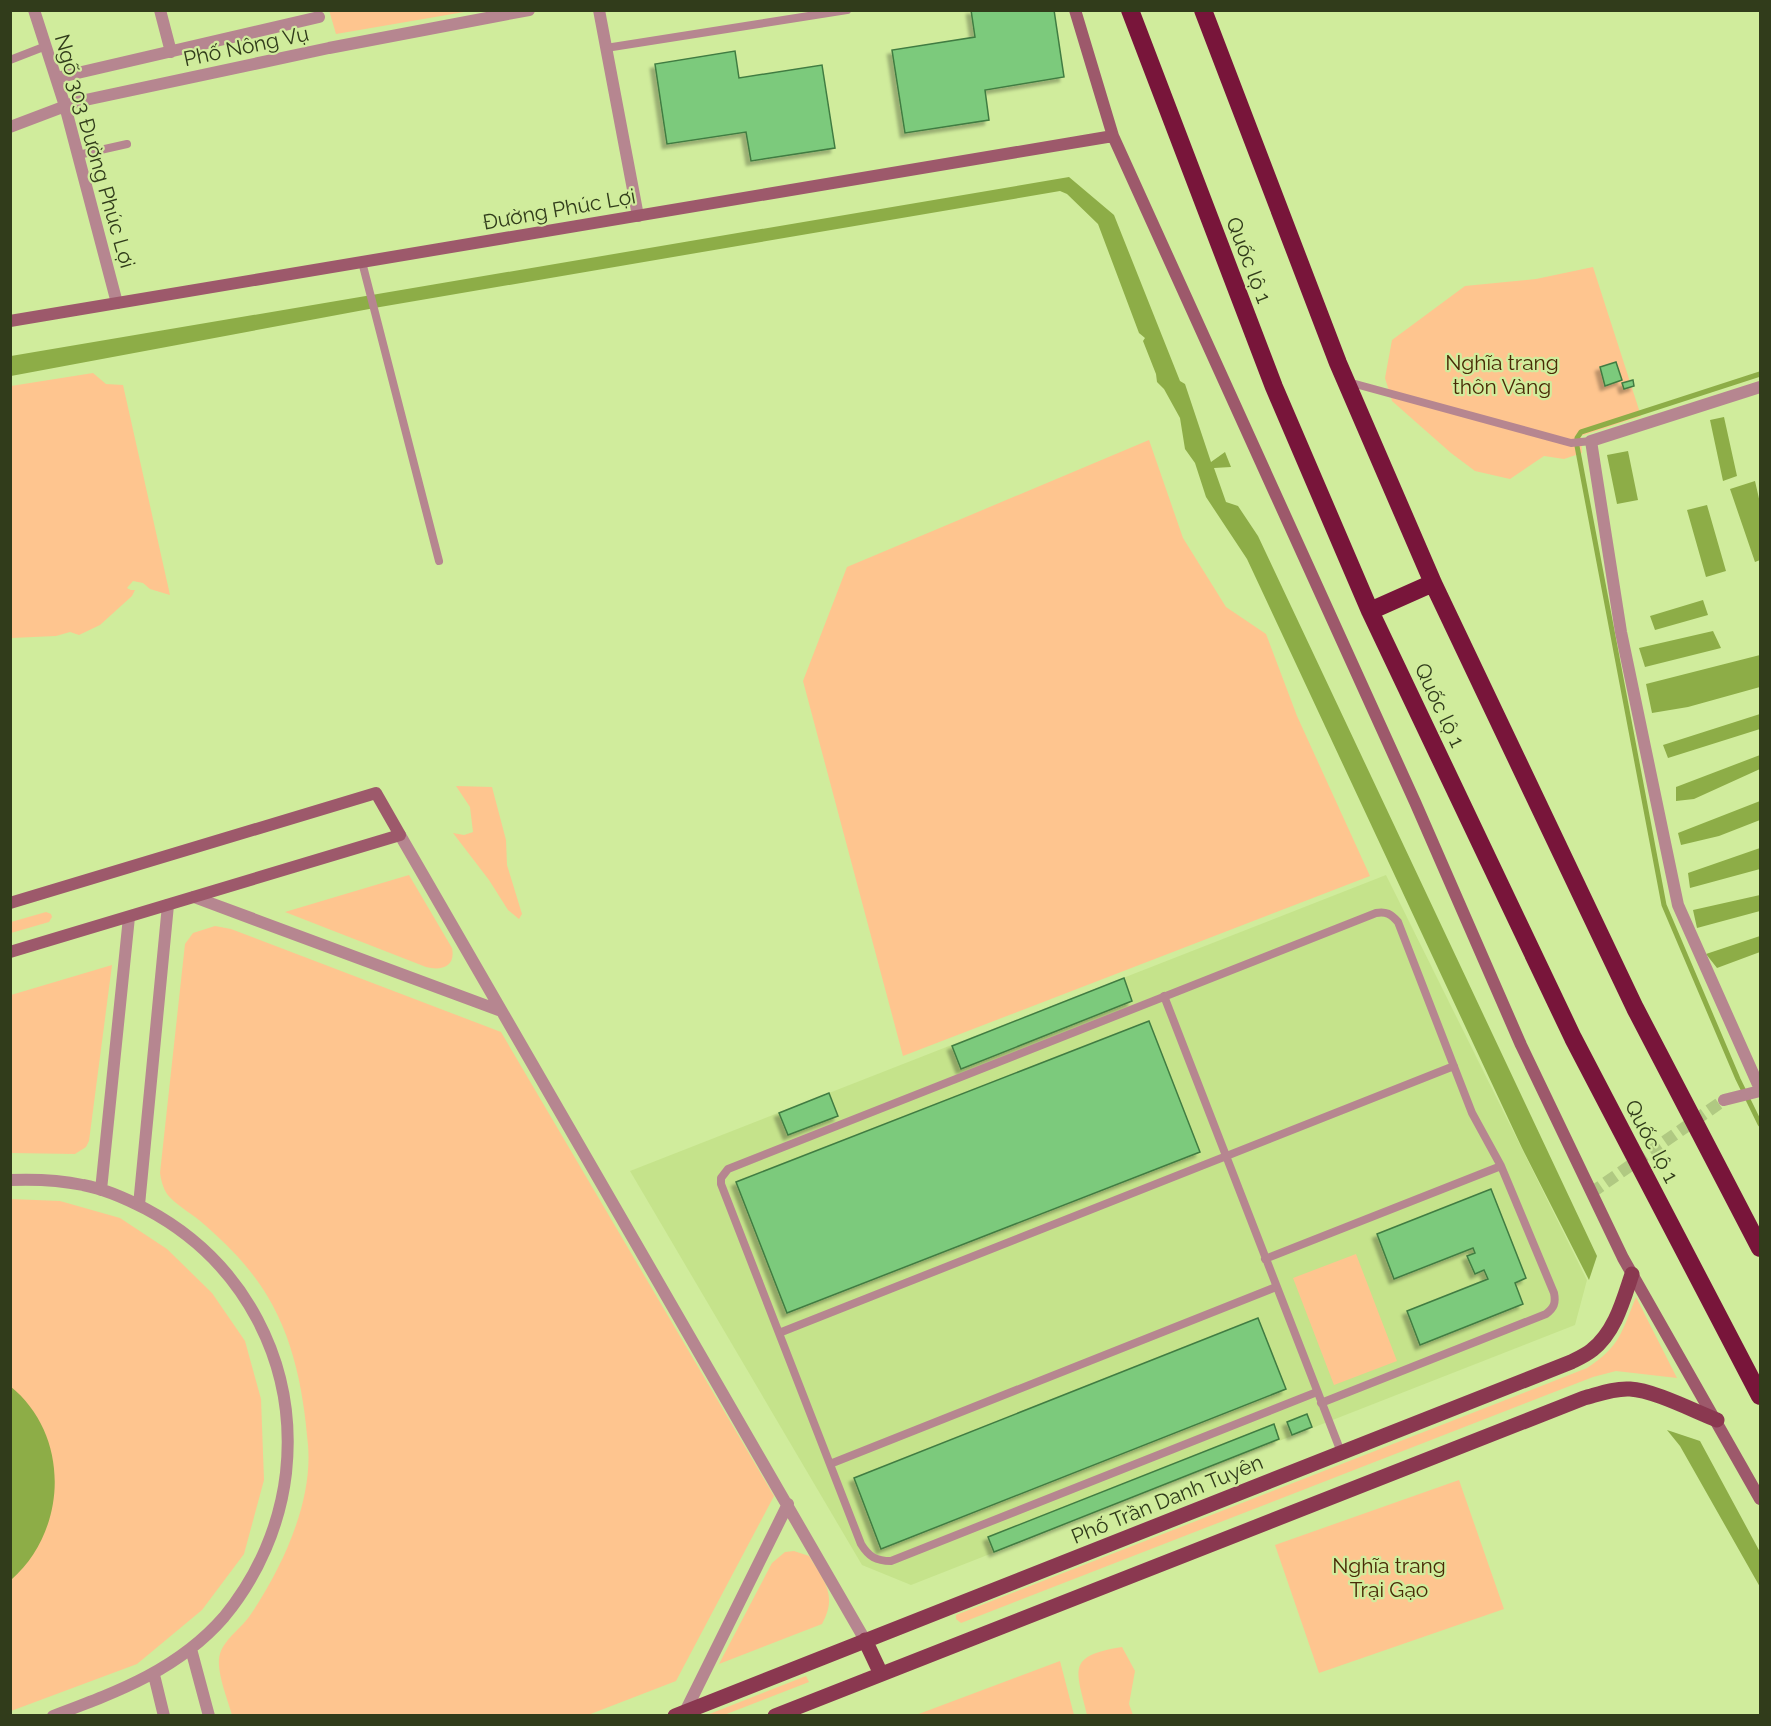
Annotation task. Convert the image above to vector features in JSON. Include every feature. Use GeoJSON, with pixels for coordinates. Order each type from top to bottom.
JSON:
{"type":"FeatureCollection","features":[{"type":"Feature","properties":{"kind":"highway","name":"Quốc lộ 1"},"geometry":{"type":"LineString","coordinates":[[1130,10],[1274,387],[1370,611],[1573,1038],[1761,1396]]}},
{"type":"Feature","properties":{"kind":"highway"},"geometry":{"type":"LineString","coordinates":[[1203,10],[1346,382],[1433,583],[1635,1008],[1761,1248]]}},
{"type":"Feature","properties":{"kind":"highway"},"geometry":{"type":"LineString","coordinates":[[1370,611],[1433,583]]}},
{"type":"Feature","properties":{"kind":"main road"},"geometry":{"type":"LineString","coordinates":[[1075,10],[1113,136],[1415,802],[1521,1045],[1632,1274],[1761,1499]]}},
{"type":"Feature","properties":{"kind":"main road","name":"Đường Phúc Lợi"},"geometry":{"type":"LineString","coordinates":[[11,321],[1113,136]]}},
{"type":"Feature","properties":{"kind":"main road"},"geometry":{"type":"LineString","coordinates":[[10,903],[376,793],[400,835],[10,952]]}},
{"type":"Feature","properties":{"kind":"main road","name":"Phố Trần Danh Tuyên"},"geometry":{"type":"LineString","coordinates":[[680,1714],[1571,1362],[1592,1350],[1613,1324],[1620,1311],[1632,1274]]}},
{"type":"Feature","properties":{"kind":"main road"},"geometry":{"type":"LineString","coordinates":[[775,1716],[1584,1398],[1613,1389],[1632,1389],[1717,1420]]}},
{"type":"Feature","properties":{"kind":"main road"},"geometry":{"type":"LineString","coordinates":[[865,1640],[881,1674]]}},
{"type":"Feature","properties":{"kind":"street","name":"Ngõ 303 Đường Phúc Lợi"},"geometry":{"type":"LineString","coordinates":[[34,10],[65,106],[117,303]]}},
{"type":"Feature","properties":{"kind":"street"},"geometry":{"type":"LineString","coordinates":[[160,10],[171,52]]}},
{"type":"Feature","properties":{"kind":"street","name":"Phố Nông Vụ"},"geometry":{"type":"LineString","coordinates":[[10,127],[65,106],[328,48],[529,10]]}},
{"type":"Feature","properties":{"kind":"street"},"geometry":{"type":"LineString","coordinates":[[599,10],[638,216]]}},
{"type":"Feature","properties":{"kind":"street"},"geometry":{"type":"LineString","coordinates":[[56,78],[319,17]]}},
{"type":"Feature","properties":{"kind":"street"},"geometry":{"type":"LineString","coordinates":[[1724,1100],[1759,1087],[1678,905],[1621,632],[1591,441],[1761,387]]}},
{"type":"Feature","properties":{"kind":"street"},"geometry":{"type":"LineString","coordinates":[[400,835],[865,1640]]}},
{"type":"Feature","properties":{"kind":"street"},"geometry":{"type":"LineString","coordinates":[[194,897],[501,1011]]}},
{"type":"Feature","properties":{"kind":"street"},"geometry":{"type":"LineString","coordinates":[[139,1205],[168,905]]}},
{"type":"Feature","properties":{"kind":"street"},"geometry":{"type":"LineString","coordinates":[[101,1190],[129,917]]}},
{"type":"Feature","properties":{"kind":"street"},"geometry":{"type":"LineString","coordinates":[[10,1180],[39,1179],[84,1185],[101,1190],[139,1205],[167,1220],[203,1247],[234,1281],[258,1319],[276,1361],[286,1405],[288,1450],[283,1496],[270,1539],[250,1580],[224,1617],[191,1649],[154,1675],[112,1694],[53,1716]]}},
{"type":"Feature","properties":{"kind":"street"},"geometry":{"type":"LineString","coordinates":[[680,1714],[788,1504]]}},
{"type":"Feature","properties":{"kind":"street"},"geometry":{"type":"LineString","coordinates":[[191,1649],[209,1716]]}},
{"type":"Feature","properties":{"kind":"street"},"geometry":{"type":"LineString","coordinates":[[154,1675],[164,1716]]}},
{"type":"Feature","properties":{"kind":"lane"},"geometry":{"type":"LineString","coordinates":[[606,48],[847,10]]}},
{"type":"Feature","properties":{"kind":"lane"},"geometry":{"type":"LineString","coordinates":[[10,60],[46,46]]}},
{"type":"Feature","properties":{"kind":"lane"},"geometry":{"type":"LineString","coordinates":[[78,155],[127,144]]}},
{"type":"Feature","properties":{"kind":"lane"},"geometry":{"type":"LineString","coordinates":[[362,262],[439,561]]}},
{"type":"Feature","properties":{"kind":"lane"},"geometry":{"type":"LineString","coordinates":[[1346,382],[1571,443],[1591,441]]}},
{"type":"Feature","properties":{"kind":"lane"},"geometry":{"type":"LineString","coordinates":[[1317,1392],[891,1561],[880,1561],[868,1555],[861,1544],[721,1184],[721,1178],[728,1169],[1384,911],[1393,915],[1398,922],[1472,1113],[1501,1166],[1556,1301],[1546,1314],[1322,1403]]}},
{"type":"Feature","properties":{"kind":"lane"},"geometry":{"type":"LineString","coordinates":[[1164,996],[1341,1452]]}},
{"type":"Feature","properties":{"kind":"lane"},"geometry":{"type":"LineString","coordinates":[[779,1333],[1454,1066]]}},
{"type":"Feature","properties":{"kind":"lane"},"geometry":{"type":"LineString","coordinates":[[1265,1259],[1501,1166]]}},
{"type":"Feature","properties":{"kind":"lane"},"geometry":{"type":"LineString","coordinates":[[830,1464],[1276,1287]]}},
{"type":"Feature","properties":{"kind":"shaded area"},"geometry":{"type":"Polygon","coordinates":[[[1069,177],[1114,215],[1180,381],[1185,384],[1211,462],[1225,452],[1231,467],[1214,468],[1226,502],[1238,506],[1258,536],[1597,1256],[1589,1280],[1522,1148],[1247,559],[1206,497],[1195,463],[1185,449],[1180,418],[1164,389],[1157,382],[1143,341],[1145,338],[1139,333],[1098,224],[1067,194],[1060,191],[380,307],[11,376],[11,356],[1069,177]]]}},
{"type":"Feature","properties":{"kind":"shaded area"},"geometry":{"type":"Polygon","coordinates":[[[1724,417],[1737,476],[1723,481],[1710,420],[1724,417]]]}},
{"type":"Feature","properties":{"kind":"shaded area"},"geometry":{"type":"Polygon","coordinates":[[[1628,451],[1638,500],[1617,504],[1607,455],[1628,451]]]}},
{"type":"Feature","properties":{"kind":"shaded area"},"geometry":{"type":"Polygon","coordinates":[[[1755,481],[1760,503],[1760,560],[1755,562],[1730,489],[1755,481]]]}},
{"type":"Feature","properties":{"kind":"shaded area"},"geometry":{"type":"Polygon","coordinates":[[[1707,505],[1726,571],[1706,577],[1687,510],[1707,505]]]}},
{"type":"Feature","properties":{"kind":"shaded area"},"geometry":{"type":"Polygon","coordinates":[[[1703,600],[1708,615],[1655,630],[1650,616],[1703,600]]]}},
{"type":"Feature","properties":{"kind":"shaded area"},"geometry":{"type":"Polygon","coordinates":[[[1713,631],[1721,648],[1645,667],[1639,648],[1713,631]]]}},
{"type":"Feature","properties":{"kind":"shaded area"},"geometry":{"type":"Polygon","coordinates":[[[1760,655],[1760,687],[1688,707],[1652,713],[1646,684],[1760,655]]]}},
{"type":"Feature","properties":{"kind":"shaded area"},"geometry":{"type":"Polygon","coordinates":[[[1760,714],[1760,729],[1668,758],[1663,745],[1760,714]]]}},
{"type":"Feature","properties":{"kind":"shaded area"},"geometry":{"type":"Polygon","coordinates":[[[1760,755],[1760,769],[1694,799],[1676,801],[1676,787],[1760,755]]]}},
{"type":"Feature","properties":{"kind":"shaded area"},"geometry":{"type":"Polygon","coordinates":[[[1760,801],[1760,820],[1719,836],[1681,845],[1678,833],[1760,801]]]}},
{"type":"Feature","properties":{"kind":"shaded area"},"geometry":{"type":"Polygon","coordinates":[[[1760,848],[1760,869],[1690,888],[1688,873],[1760,848]]]}},
{"type":"Feature","properties":{"kind":"shaded area"},"geometry":{"type":"Polygon","coordinates":[[[1386,875],[1587,1280],[1575,1325],[911,1585],[862,1565],[630,1171],[1386,875]]]}},
{"type":"Feature","properties":{"kind":"shaded area"},"geometry":{"type":"Polygon","coordinates":[[[1760,895],[1760,911],[1697,928],[1693,910],[1760,895]]]}},
{"type":"Feature","properties":{"kind":"shaded area"},"geometry":{"type":"Polygon","coordinates":[[[1760,936],[1760,952],[1717,968],[1706,954],[1760,936]]]}},
{"type":"Feature","properties":{"kind":"shaded area"},"geometry":{"type":"Polygon","coordinates":[[[10,1386],[30,1406],[44,1430],[52,1456],[55,1483],[52,1510],[43,1535],[30,1559],[11,1580],[10,1386]]]}},
{"type":"Feature","properties":{"kind":"shaded area"},"geometry":{"type":"Polygon","coordinates":[[[1667,1430],[1700,1441],[1760,1552],[1760,1587],[1680,1446],[1667,1430]]]}},
{"type":"Feature","properties":{"kind":"green space"},"geometry":{"type":"Polygon","coordinates":[[[329,10],[470,11],[336,34],[329,10]]]}},
{"type":"Feature","properties":{"kind":"green space","name":"Nghĩa trang thôn Vàng"},"geometry":{"type":"Polygon","coordinates":[[[1593,267],[1641,416],[1581,436],[1582,453],[1564,459],[1544,456],[1510,479],[1475,471],[1392,401],[1385,378],[1392,340],[1465,286],[1536,279],[1593,267]]]}},
{"type":"Feature","properties":{"kind":"green space"},"geometry":{"type":"Polygon","coordinates":[[[93,373],[106,384],[123,385],[170,595],[133,581],[127,588],[135,590],[132,596],[100,625],[79,635],[70,632],[56,636],[11,638],[11,386],[93,373]]]}},
{"type":"Feature","properties":{"kind":"green space"},"geometry":{"type":"Polygon","coordinates":[[[1149,440],[1183,538],[1226,607],[1266,634],[1297,716],[1370,876],[903,1056],[803,681],[847,567],[1149,440]]]}},
{"type":"Feature","properties":{"kind":"green space"},"geometry":{"type":"Polygon","coordinates":[[[456,786],[492,787],[506,840],[507,865],[522,914],[519,919],[508,910],[489,880],[453,833],[464,835],[473,832],[470,807],[456,786]]]}},
{"type":"Feature","properties":{"kind":"green space"},"geometry":{"type":"Polygon","coordinates":[[[409,875],[452,948],[452,960],[442,968],[426,967],[285,912],[409,875]]]}},
{"type":"Feature","properties":{"kind":"green space"},"geometry":{"type":"Polygon","coordinates":[[[46,912],[52,917],[49,922],[11,933],[11,922],[46,912]]]}},
{"type":"Feature","properties":{"kind":"green space"},"geometry":{"type":"Polygon","coordinates":[[[215,926],[231,929],[501,1032],[774,1496],[676,1681],[588,1715],[232,1715],[219,1668],[220,1654],[222,1648],[263,1596],[293,1534],[306,1489],[308,1445],[303,1400],[293,1356],[286,1334],[266,1294],[247,1267],[214,1233],[170,1198],[160,1176],[185,944],[193,933],[215,926]]]}},
{"type":"Feature","properties":{"kind":"green space"},"geometry":{"type":"Polygon","coordinates":[[[112,965],[89,1141],[86,1147],[75,1154],[11,1153],[11,995],[112,965]]]}},
{"type":"Feature","properties":{"kind":"green space"},"geometry":{"type":"Polygon","coordinates":[[[11,1199],[60,1201],[120,1218],[167,1249],[212,1293],[245,1341],[261,1399],[264,1480],[244,1554],[202,1610],[137,1664],[11,1711],[11,1199]]]}},
{"type":"Feature","properties":{"kind":"green space"},"geometry":{"type":"Polygon","coordinates":[[[1356,1254],[1397,1361],[1334,1385],[1293,1278],[1356,1254]]]}},
{"type":"Feature","properties":{"kind":"green space"},"geometry":{"type":"Polygon","coordinates":[[[1636,1297],[1677,1378],[1616,1371],[1593,1377],[961,1623],[956,1619],[956,1615],[1587,1368],[1607,1353],[1619,1337],[1636,1297]]]}},
{"type":"Feature","properties":{"kind":"green space","name":"Nghĩa trang Trại Gạo"},"geometry":{"type":"Polygon","coordinates":[[[1459,1480],[1504,1609],[1319,1673],[1275,1545],[1459,1480]]]}},
{"type":"Feature","properties":{"kind":"green space"},"geometry":{"type":"Polygon","coordinates":[[[794,1551],[809,1556],[827,1588],[829,1605],[822,1624],[719,1664],[772,1563],[785,1552],[794,1551]]]}},
{"type":"Feature","properties":{"kind":"green space"},"geometry":{"type":"Polygon","coordinates":[[[1122,1647],[1135,1671],[1129,1704],[1133,1715],[1087,1715],[1078,1676],[1079,1667],[1083,1660],[1091,1655],[1122,1647]]]}},
{"type":"Feature","properties":{"kind":"green space"},"geometry":{"type":"Polygon","coordinates":[[[1060,1661],[1074,1715],[916,1715],[1060,1661]]]}},
{"type":"Feature","properties":{"kind":"green space"},"geometry":{"type":"Polygon","coordinates":[[[806,1676],[809,1682],[724,1715],[707,1715],[806,1676]]]}},
{"type":"Feature","properties":{"kind":"building"},"geometry":{"type":"Polygon","coordinates":[[[971,10],[1054,10],[1064,77],[985,90],[989,120],[905,133],[892,50],[975,37],[971,10]]]}},
{"type":"Feature","properties":{"kind":"building"},"geometry":{"type":"Polygon","coordinates":[[[735,51],[739,78],[822,65],[835,148],[751,161],[746,132],[667,144],[655,64],[735,51]]]}},
{"type":"Feature","properties":{"kind":"building"},"geometry":{"type":"Polygon","coordinates":[[[1616,362],[1622,380],[1605,386],[1600,367],[1616,362]]]}},
{"type":"Feature","properties":{"kind":"building"},"geometry":{"type":"Polygon","coordinates":[[[1633,380],[1634,386],[1624,389],[1622,383],[1633,380]]]}},
{"type":"Feature","properties":{"kind":"building"},"geometry":{"type":"Polygon","coordinates":[[[1124,978],[1132,1001],[961,1069],[952,1046],[1124,978]]]}},
{"type":"Feature","properties":{"kind":"building"},"geometry":{"type":"Polygon","coordinates":[[[1149,1021],[1200,1152],[787,1313],[736,1182],[1149,1021]]]}},
{"type":"Feature","properties":{"kind":"building"},"geometry":{"type":"Polygon","coordinates":[[[829,1093],[838,1116],[788,1135],[779,1113],[829,1093]]]}},
{"type":"Feature","properties":{"kind":"building"},"geometry":{"type":"Polygon","coordinates":[[[1491,1189],[1526,1278],[1515,1283],[1523,1304],[1420,1345],[1407,1311],[1488,1279],[1484,1270],[1475,1274],[1467,1256],[1475,1253],[1473,1248],[1394,1279],[1377,1234],[1491,1189]]]}},
{"type":"Feature","properties":{"kind":"building"},"geometry":{"type":"Polygon","coordinates":[[[1258,1318],[1286,1389],[881,1549],[854,1478],[1258,1318]]]}},
{"type":"Feature","properties":{"kind":"building"},"geometry":{"type":"Polygon","coordinates":[[[1307,1414],[1312,1427],[1292,1435],[1287,1422],[1307,1414]]]}},
{"type":"Feature","properties":{"kind":"building"},"geometry":{"type":"Polygon","coordinates":[[[1274,1424],[1279,1439],[994,1552],[988,1537],[1274,1424]]]}},
{"type":"Feature","properties":{"kind":"waterway"},"geometry":{"type":"LineString","coordinates":[[1760,374],[1581,432],[1577,438],[1664,905],[1738,1079],[1760,1124]]}},
{"type":"Feature","properties":{"kind":"tunnel"},"geometry":{"type":"LineString","coordinates":[[1591,1193],[1724,1100]]}}]}
